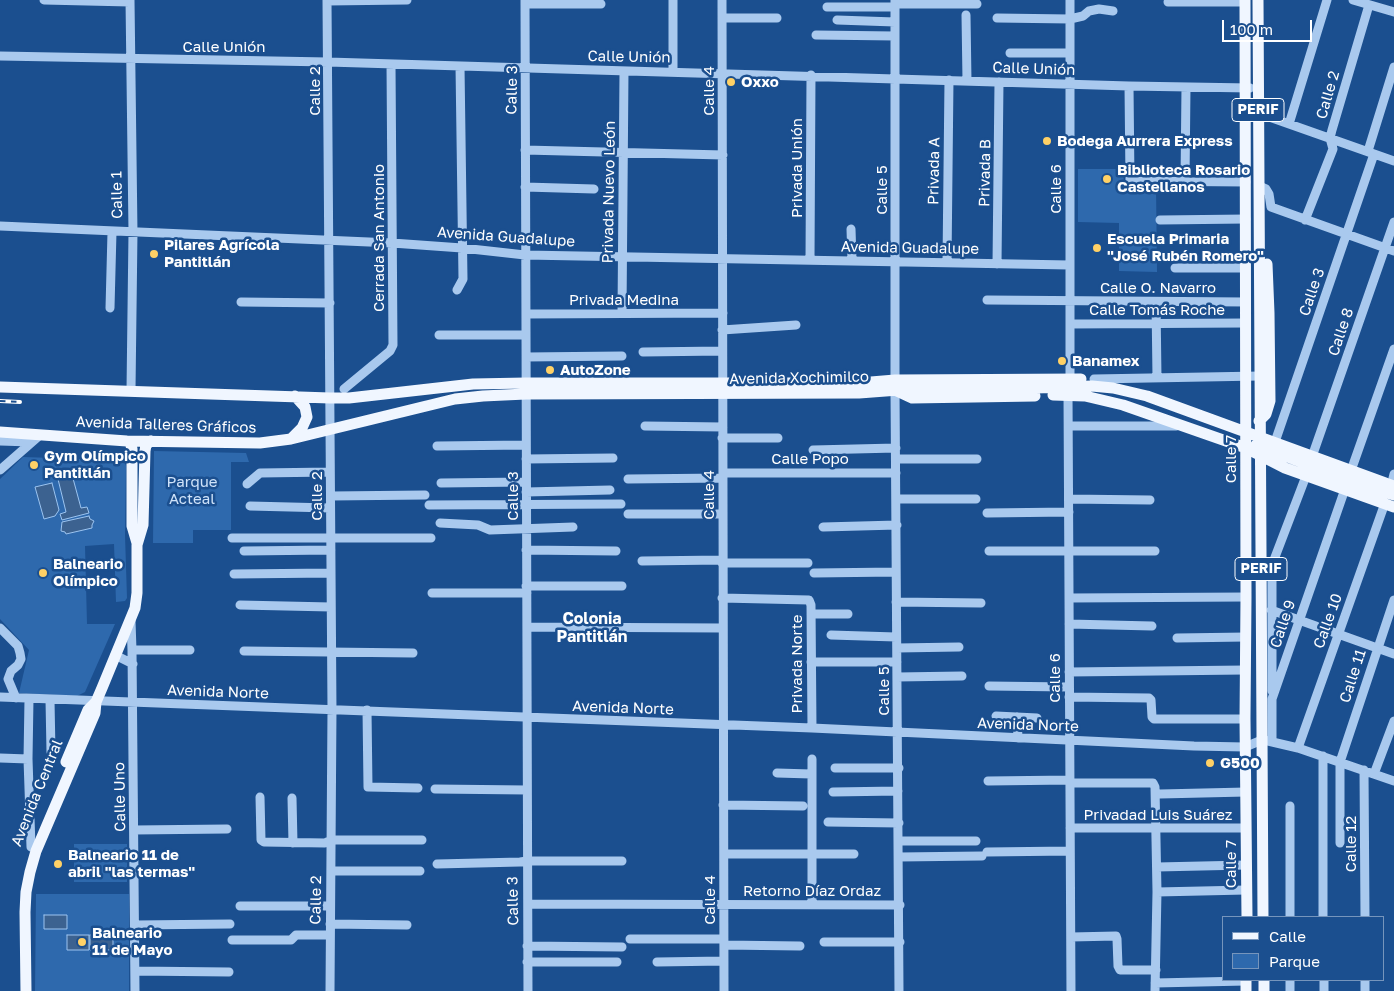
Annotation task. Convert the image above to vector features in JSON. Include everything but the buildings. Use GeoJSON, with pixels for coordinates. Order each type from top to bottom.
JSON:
{"type":"FeatureCollection","features":[{"type":"Feature","properties":{"kind":"main road","name":"Calle 7"},"geometry":{"type":"LineString","coordinates":[[1258,0],[1260,434],[1267,741],[1263,916]]}},
{"type":"Feature","properties":{"kind":"main road","name":"Calle 7"},"geometry":{"type":"LineString","coordinates":[[1245,1],[1246,376],[1235,426],[1246,448],[1246,597],[1253,646],[1246,658],[1245,670],[1247,916]]}},
{"type":"Feature","properties":{"kind":"main road"},"geometry":{"type":"LineString","coordinates":[[1219,438],[1228,431],[1228,426],[1251,425],[1262,419],[1270,406],[1269,313],[1266,260],[1265,245],[1259,220]]}},
{"type":"Feature","properties":{"kind":"main road"},"geometry":{"type":"LineString","coordinates":[[1070,379],[1394,495]]}},
{"type":"Feature","properties":{"kind":"main road","name":"Avenida Xochimilco"},"geometry":{"type":"LineString","coordinates":[[330,398],[349,398],[473,384],[526,389],[723,389],[859,394],[895,385],[1094,379],[1148,393],[1235,426],[1394,479]]}},
{"type":"Feature","properties":{"kind":"main road"},"geometry":{"type":"LineString","coordinates":[[895,385],[912,388],[1008,389],[1092,386],[1113,388],[1147,396],[1394,479]]}},
{"type":"Feature","properties":{"kind":"main road","name":"Avenida Xochimilco"},"geometry":{"type":"LineString","coordinates":[[895,385],[912,398],[1068,394],[1109,401],[1246,448],[1261,454],[1285,468],[1389,505]]}},
{"type":"Feature","properties":{"kind":"main road"},"geometry":{"type":"LineString","coordinates":[[0,387],[330,398]]}},
{"type":"Feature","properties":{"kind":"main road","name":"Avenida Xochimilco"},"geometry":{"type":"LineString","coordinates":[[330,430],[455,399],[526,389]]}},
{"type":"Feature","properties":{"kind":"main road"},"geometry":{"type":"LineString","coordinates":[[290,439],[302,428],[307,417],[305,407],[295,396]]}},
{"type":"Feature","properties":{"kind":"main road"},"geometry":{"type":"LineString","coordinates":[[1260,411],[1267,427],[1281,440],[1274,447],[1272,453],[1273,461]]}},
{"type":"Feature","properties":{"kind":"main road","name":"Avenida Talleres Gráficos"},"geometry":{"type":"LineString","coordinates":[[0,432],[36,439],[246,444],[290,439],[330,430]]}},
{"type":"Feature","properties":{"kind":"main road"},"geometry":{"type":"LineString","coordinates":[[127,441],[130,442],[132,449],[132,526],[137,545],[137,593],[131,619]]}},
{"type":"Feature","properties":{"kind":"main road"},"geometry":{"type":"LineString","coordinates":[[137,545],[143,526],[145,451],[146,445],[151,441]]}},
{"type":"Feature","properties":{"kind":"main road"},"geometry":{"type":"LineString","coordinates":[[1250,635],[1257,492],[1262,480],[1271,470],[1290,463],[1299,462]]}},
{"type":"Feature","properties":{"kind":"main road"},"geometry":{"type":"LineString","coordinates":[[1246,473],[1253,468],[1261,473]]}},
{"type":"Feature","properties":{"kind":"main road","name":"Avenida Central"},"geometry":{"type":"LineString","coordinates":[[26,991],[25,912],[30,872],[36,851],[96,713],[96,702],[131,619]]}},
{"type":"Feature","properties":{"kind":"main road","name":"Avenida Central"},"geometry":{"type":"LineString","coordinates":[[19,991],[19,892],[30,847],[88,710],[96,702]]}},
{"type":"Feature","properties":{"kind":"street"},"geometry":{"type":"LineString","coordinates":[[44,0],[130,1]]}},
{"type":"Feature","properties":{"kind":"street"},"geometry":{"type":"LineString","coordinates":[[328,0],[407,0]]}},
{"type":"Feature","properties":{"kind":"street","name":"Calle 2"},"geometry":{"type":"LineString","coordinates":[[328,0],[332,709],[330,991]]}},
{"type":"Feature","properties":{"kind":"street"},"geometry":{"type":"LineString","coordinates":[[673,0],[673,72]]}},
{"type":"Feature","properties":{"kind":"street","name":"Calle 4"},"geometry":{"type":"LineString","coordinates":[[722,0],[724,991]]}},
{"type":"Feature","properties":{"kind":"street","name":"Calle 6"},"geometry":{"type":"LineString","coordinates":[[1070,0],[1070,379]]}},
{"type":"Feature","properties":{"kind":"street"},"geometry":{"type":"LineString","coordinates":[[1289,124],[1327,0]]}},
{"type":"Feature","properties":{"kind":"street"},"geometry":{"type":"LineString","coordinates":[[1353,0],[1394,12]]}},
{"type":"Feature","properties":{"kind":"street","name":"Calle 1"},"geometry":{"type":"LineString","coordinates":[[130,1],[131,390]]}},
{"type":"Feature","properties":{"kind":"street"},"geometry":{"type":"LineString","coordinates":[[1168,2],[1245,1]]}},
{"type":"Feature","properties":{"kind":"street"},"geometry":{"type":"LineString","coordinates":[[525,2],[601,4]]}},
{"type":"Feature","properties":{"kind":"street","name":"Calle 3"},"geometry":{"type":"LineString","coordinates":[[525,2],[528,991]]}},
{"type":"Feature","properties":{"kind":"street","name":"Calle 5"},"geometry":{"type":"LineString","coordinates":[[895,4],[896,637],[899,768],[899,991]]}},
{"type":"Feature","properties":{"kind":"street"},"geometry":{"type":"LineString","coordinates":[[828,6],[977,4]]}},
{"type":"Feature","properties":{"kind":"street","name":"Calle 2"},"geometry":{"type":"LineString","coordinates":[[1305,220],[1333,149],[1330,138],[1369,5]]}},
{"type":"Feature","properties":{"kind":"street"},"geometry":{"type":"LineString","coordinates":[[997,18],[1070,19],[1099,9],[1113,11]]}},
{"type":"Feature","properties":{"kind":"street"},"geometry":{"type":"LineString","coordinates":[[966,15],[966,81]]}},
{"type":"Feature","properties":{"kind":"street"},"geometry":{"type":"LineString","coordinates":[[722,18],[777,18]]}},
{"type":"Feature","properties":{"kind":"street"},"geometry":{"type":"LineString","coordinates":[[837,20],[895,22]]}},
{"type":"Feature","properties":{"kind":"street"},"geometry":{"type":"LineString","coordinates":[[816,35],[895,36]]}},
{"type":"Feature","properties":{"kind":"street"},"geometry":{"type":"LineString","coordinates":[[1010,53],[1069,53]]}},
{"type":"Feature","properties":{"kind":"street","name":"Calle Unión"},"geometry":{"type":"LineString","coordinates":[[0,56],[328,62],[1129,86],[1258,88]]}},
{"type":"Feature","properties":{"kind":"street","name":"Cerrada San Antonio"},"geometry":{"type":"LineString","coordinates":[[344,389],[393,347],[391,64]]}},
{"type":"Feature","properties":{"kind":"street"},"geometry":{"type":"LineString","coordinates":[[457,290],[463,279],[460,66]]}},
{"type":"Feature","properties":{"kind":"street","name":"Calle 3"},"geometry":{"type":"LineString","coordinates":[[1281,440],[1371,153],[1394,67]]}},
{"type":"Feature","properties":{"kind":"street","name":"Privada Nuevo León"},"geometry":{"type":"LineString","coordinates":[[622,313],[624,71]]}},
{"type":"Feature","properties":{"kind":"street","name":"Privada Unión"},"geometry":{"type":"LineString","coordinates":[[810,260],[811,76]]}},
{"type":"Feature","properties":{"kind":"street","name":"Privada A"},"geometry":{"type":"LineString","coordinates":[[947,262],[950,80]]}},
{"type":"Feature","properties":{"kind":"street","name":"Privada B"},"geometry":{"type":"LineString","coordinates":[[997,264],[1000,82]]}},
{"type":"Feature","properties":{"kind":"street"},"geometry":{"type":"LineString","coordinates":[[1129,86],[1130,181],[1246,182]]}},
{"type":"Feature","properties":{"kind":"street"},"geometry":{"type":"LineString","coordinates":[[1185,182],[1186,87]]}},
{"type":"Feature","properties":{"kind":"street"},"geometry":{"type":"LineString","coordinates":[[1245,111],[1258,113],[1394,160]]}},
{"type":"Feature","properties":{"kind":"street"},"geometry":{"type":"LineString","coordinates":[[525,150],[723,155]]}},
{"type":"Feature","properties":{"kind":"street"},"geometry":{"type":"LineString","coordinates":[[1259,186],[1266,189],[1269,194],[1271,207],[1390,249]]}},
{"type":"Feature","properties":{"kind":"street"},"geometry":{"type":"LineString","coordinates":[[525,187],[594,189]]}},
{"type":"Feature","properties":{"kind":"street"},"geometry":{"type":"LineString","coordinates":[[1160,220],[1246,219]]}},
{"type":"Feature","properties":{"kind":"street","name":"Calle 8"},"geometry":{"type":"LineString","coordinates":[[1314,451],[1390,249],[1394,222]]}},
{"type":"Feature","properties":{"kind":"street","name":"Avenida Guadalupe"},"geometry":{"type":"LineString","coordinates":[[0,226],[392,243],[525,255],[1070,265]]}},
{"type":"Feature","properties":{"kind":"street"},"geometry":{"type":"LineString","coordinates":[[852,230],[852,260]]}},
{"type":"Feature","properties":{"kind":"street"},"geometry":{"type":"LineString","coordinates":[[110,308],[112,232]]}},
{"type":"Feature","properties":{"kind":"street"},"geometry":{"type":"LineString","coordinates":[[1175,268],[1246,268]]}},
{"type":"Feature","properties":{"kind":"street","name":"Calle O. Navarro"},"geometry":{"type":"LineString","coordinates":[[987,300],[1246,302]]}},
{"type":"Feature","properties":{"kind":"street"},"geometry":{"type":"LineString","coordinates":[[241,302],[330,303]]}},
{"type":"Feature","properties":{"kind":"street"},"geometry":{"type":"LineString","coordinates":[[1156,302],[1157,378]]}},
{"type":"Feature","properties":{"kind":"street","name":"Privada Medina"},"geometry":{"type":"LineString","coordinates":[[526,314],[723,313]]}},
{"type":"Feature","properties":{"kind":"street","name":"Calle Tomás Roche"},"geometry":{"type":"LineString","coordinates":[[1070,324],[1245,323]]}},
{"type":"Feature","properties":{"kind":"street"},"geometry":{"type":"LineString","coordinates":[[722,330],[796,325]]}},
{"type":"Feature","properties":{"kind":"street"},"geometry":{"type":"LineString","coordinates":[[439,335],[525,335]]}},
{"type":"Feature","properties":{"kind":"street"},"geometry":{"type":"LineString","coordinates":[[1354,465],[1394,349]]}},
{"type":"Feature","properties":{"kind":"street"},"geometry":{"type":"LineString","coordinates":[[643,352],[722,352]]}},
{"type":"Feature","properties":{"kind":"street"},"geometry":{"type":"LineString","coordinates":[[526,357],[622,356]]}},
{"type":"Feature","properties":{"kind":"street","name":"Avenida Xochimilco"},"geometry":{"type":"LineString","coordinates":[[1094,379],[1260,376]]}},
{"type":"Feature","properties":{"kind":"street","name":"Calle 6"},"geometry":{"type":"LineString","coordinates":[[1068,394],[1071,991]]}},
{"type":"Feature","properties":{"kind":"street"},"geometry":{"type":"LineString","coordinates":[[645,426],[722,427]]}},
{"type":"Feature","properties":{"kind":"street"},"geometry":{"type":"LineString","coordinates":[[1069,426],[1185,426]]}},
{"type":"Feature","properties":{"kind":"street"},"geometry":{"type":"LineString","coordinates":[[722,438],[778,438]]}},
{"type":"Feature","properties":{"kind":"street"},"geometry":{"type":"LineString","coordinates":[[0,441],[36,439]]}},
{"type":"Feature","properties":{"kind":"street"},"geometry":{"type":"LineString","coordinates":[[0,470],[36,439]]}},
{"type":"Feature","properties":{"kind":"street"},"geometry":{"type":"LineString","coordinates":[[437,446],[526,445]]}},
{"type":"Feature","properties":{"kind":"street"},"geometry":{"type":"LineString","coordinates":[[813,450],[896,448]]}},
{"type":"Feature","properties":{"kind":"street"},"geometry":{"type":"LineString","coordinates":[[526,458],[613,458]]}},
{"type":"Feature","properties":{"kind":"street"},"geometry":{"type":"LineString","coordinates":[[896,459],[977,459]]}},
{"type":"Feature","properties":{"kind":"street"},"geometry":{"type":"LineString","coordinates":[[247,484],[260,473],[330,472]]}},
{"type":"Feature","properties":{"kind":"street","name":"Calle Popo"},"geometry":{"type":"LineString","coordinates":[[628,480],[723,475],[896,473]]}},
{"type":"Feature","properties":{"kind":"street"},"geometry":{"type":"LineString","coordinates":[[1272,699],[1272,565],[1306,476]]}},
{"type":"Feature","properties":{"kind":"street"},"geometry":{"type":"LineString","coordinates":[[441,483],[610,490]]}},
{"type":"Feature","properties":{"kind":"street","name":"Calle 9"},"geometry":{"type":"LineString","coordinates":[[1267,741],[1272,699],[1345,489]]}},
{"type":"Feature","properties":{"kind":"street"},"geometry":{"type":"LineString","coordinates":[[331,496],[425,495]]}},
{"type":"Feature","properties":{"kind":"street"},"geometry":{"type":"LineString","coordinates":[[897,499],[976,499]]}},
{"type":"Feature","properties":{"kind":"street"},"geometry":{"type":"LineString","coordinates":[[1069,499],[1150,500]]}},
{"type":"Feature","properties":{"kind":"street"},"geometry":{"type":"LineString","coordinates":[[429,505],[620,504]]}},
{"type":"Feature","properties":{"kind":"street","name":"Calle 10"},"geometry":{"type":"LineString","coordinates":[[1298,748],[1338,635],[1389,505]]}},
{"type":"Feature","properties":{"kind":"street"},"geometry":{"type":"LineString","coordinates":[[250,506],[330,508]]}},
{"type":"Feature","properties":{"kind":"street"},"geometry":{"type":"LineString","coordinates":[[987,513],[1069,512]]}},
{"type":"Feature","properties":{"kind":"street"},"geometry":{"type":"LineString","coordinates":[[628,514],[723,514]]}},
{"type":"Feature","properties":{"kind":"street"},"geometry":{"type":"LineString","coordinates":[[440,522],[478,525],[490,530],[572,527]]}},
{"type":"Feature","properties":{"kind":"street"},"geometry":{"type":"LineString","coordinates":[[823,527],[897,525]]}},
{"type":"Feature","properties":{"kind":"street"},"geometry":{"type":"LineString","coordinates":[[232,538],[430,538]]}},
{"type":"Feature","properties":{"kind":"street"},"geometry":{"type":"LineString","coordinates":[[244,551],[331,550]]}},
{"type":"Feature","properties":{"kind":"street"},"geometry":{"type":"LineString","coordinates":[[526,550],[616,551]]}},
{"type":"Feature","properties":{"kind":"street"},"geometry":{"type":"LineString","coordinates":[[989,551],[1155,551]]}},
{"type":"Feature","properties":{"kind":"street"},"geometry":{"type":"LineString","coordinates":[[642,561],[808,563]]}},
{"type":"Feature","properties":{"kind":"street"},"geometry":{"type":"LineString","coordinates":[[814,573],[896,572]]}},
{"type":"Feature","properties":{"kind":"street"},"geometry":{"type":"LineString","coordinates":[[234,574],[331,573]]}},
{"type":"Feature","properties":{"kind":"street"},"geometry":{"type":"LineString","coordinates":[[432,594],[622,586]]}},
{"type":"Feature","properties":{"kind":"street"},"geometry":{"type":"LineString","coordinates":[[1070,598],[1246,597]]}},
{"type":"Feature","properties":{"kind":"street","name":"Privada Norte"},"geometry":{"type":"LineString","coordinates":[[722,598],[808,600],[811,605],[812,728]]}},
{"type":"Feature","properties":{"kind":"street","name":"Calle 11"},"geometry":{"type":"LineString","coordinates":[[1340,843],[1340,762],[1394,600]]}},
{"type":"Feature","properties":{"kind":"street"},"geometry":{"type":"LineString","coordinates":[[896,602],[981,603]]}},
{"type":"Feature","properties":{"kind":"street"},"geometry":{"type":"LineString","coordinates":[[240,605],[331,607]]}},
{"type":"Feature","properties":{"kind":"street"},"geometry":{"type":"LineString","coordinates":[[1271,610],[1394,654]]}},
{"type":"Feature","properties":{"kind":"street"},"geometry":{"type":"LineString","coordinates":[[811,614],[848,614]]}},
{"type":"Feature","properties":{"kind":"street","name":"Calle Uno"},"geometry":{"type":"LineString","coordinates":[[131,619],[135,991]]}},
{"type":"Feature","properties":{"kind":"street"},"geometry":{"type":"LineString","coordinates":[[1069,624],[1152,626]]}},
{"type":"Feature","properties":{"kind":"street"},"geometry":{"type":"LineString","coordinates":[[527,627],[722,628]]}},
{"type":"Feature","properties":{"kind":"street"},"geometry":{"type":"LineString","coordinates":[[0,628],[18,646],[20,653],[21,659],[8,678],[16,698]]}},
{"type":"Feature","properties":{"kind":"street"},"geometry":{"type":"LineString","coordinates":[[831,635],[896,637]]}},
{"type":"Feature","properties":{"kind":"street"},"geometry":{"type":"LineString","coordinates":[[1177,638],[1250,635]]}},
{"type":"Feature","properties":{"kind":"street"},"geometry":{"type":"LineString","coordinates":[[897,648],[959,647]]}},
{"type":"Feature","properties":{"kind":"street"},"geometry":{"type":"LineString","coordinates":[[132,650],[190,650]]}},
{"type":"Feature","properties":{"kind":"street"},"geometry":{"type":"LineString","coordinates":[[244,651],[413,653]]}},
{"type":"Feature","properties":{"kind":"street"},"geometry":{"type":"LineString","coordinates":[[115,655],[132,664]]}},
{"type":"Feature","properties":{"kind":"street"},"geometry":{"type":"LineString","coordinates":[[811,662],[897,662]]}},
{"type":"Feature","properties":{"kind":"street"},"geometry":{"type":"LineString","coordinates":[[1069,672],[1245,670]]}},
{"type":"Feature","properties":{"kind":"street"},"geometry":{"type":"LineString","coordinates":[[897,674],[961,673]]}},
{"type":"Feature","properties":{"kind":"street"},"geometry":{"type":"LineString","coordinates":[[989,686],[1069,687]]}},
{"type":"Feature","properties":{"kind":"street","name":"Avenida Norte"},"geometry":{"type":"LineString","coordinates":[[0,697],[96,702],[367,710],[1245,747]]}},
{"type":"Feature","properties":{"kind":"street"},"geometry":{"type":"LineString","coordinates":[[1069,697],[1150,699],[1153,719],[1245,719]]}},
{"type":"Feature","properties":{"kind":"street"},"geometry":{"type":"LineString","coordinates":[[30,699],[28,759],[30,847]]}},
{"type":"Feature","properties":{"kind":"street"},"geometry":{"type":"LineString","coordinates":[[50,700],[51,752]]}},
{"type":"Feature","properties":{"kind":"street"},"geometry":{"type":"LineString","coordinates":[[367,710],[368,786],[418,788]]}},
{"type":"Feature","properties":{"kind":"street"},"geometry":{"type":"LineString","coordinates":[[996,716],[1037,718]]}},
{"type":"Feature","properties":{"kind":"street"},"geometry":{"type":"LineString","coordinates":[[1017,717],[1018,738]]}},
{"type":"Feature","properties":{"kind":"street"},"geometry":{"type":"LineString","coordinates":[[1374,774],[1394,721]]}},
{"type":"Feature","properties":{"kind":"street"},"geometry":{"type":"LineString","coordinates":[[1245,747],[1267,741],[1298,748],[1394,781]]}},
{"type":"Feature","properties":{"kind":"street"},"geometry":{"type":"LineString","coordinates":[[1323,756],[1323,916]]}},
{"type":"Feature","properties":{"kind":"street"},"geometry":{"type":"LineString","coordinates":[[0,758],[28,759]]}},
{"type":"Feature","properties":{"kind":"street"},"geometry":{"type":"LineString","coordinates":[[812,759],[810,854],[812,905]]}},
{"type":"Feature","properties":{"kind":"street"},"geometry":{"type":"LineString","coordinates":[[835,768],[899,768]]}},
{"type":"Feature","properties":{"kind":"street","name":"Calle 12"},"geometry":{"type":"LineString","coordinates":[[1364,770],[1365,916]]}},
{"type":"Feature","properties":{"kind":"street"},"geometry":{"type":"LineString","coordinates":[[777,773],[811,774]]}},
{"type":"Feature","properties":{"kind":"street"},"geometry":{"type":"LineString","coordinates":[[988,782],[1070,781],[1153,784],[1156,793],[1158,892],[1155,987],[1246,984]]}},
{"type":"Feature","properties":{"kind":"street"},"geometry":{"type":"LineString","coordinates":[[435,789],[527,790]]}},
{"type":"Feature","properties":{"kind":"street"},"geometry":{"type":"LineString","coordinates":[[833,792],[898,791]]}},
{"type":"Feature","properties":{"kind":"street"},"geometry":{"type":"LineString","coordinates":[[1160,794],[1246,792]]}},
{"type":"Feature","properties":{"kind":"street"},"geometry":{"type":"LineString","coordinates":[[260,797],[261,842],[326,843],[331,840],[422,840]]}},
{"type":"Feature","properties":{"kind":"street"},"geometry":{"type":"LineString","coordinates":[[292,798],[293,843]]}},
{"type":"Feature","properties":{"kind":"street"},"geometry":{"type":"LineString","coordinates":[[723,805],[803,806]]}},
{"type":"Feature","properties":{"kind":"street"},"geometry":{"type":"LineString","coordinates":[[1290,806],[1290,916]]}},
{"type":"Feature","properties":{"kind":"street"},"geometry":{"type":"LineString","coordinates":[[828,822],[899,823]]}},
{"type":"Feature","properties":{"kind":"street","name":"Privadad Luis Suárez"},"geometry":{"type":"LineString","coordinates":[[1070,828],[1246,828]]}},
{"type":"Feature","properties":{"kind":"street"},"geometry":{"type":"LineString","coordinates":[[134,830],[227,829]]}},
{"type":"Feature","properties":{"kind":"street"},"geometry":{"type":"LineString","coordinates":[[899,841],[976,842]]}},
{"type":"Feature","properties":{"kind":"street"},"geometry":{"type":"LineString","coordinates":[[899,857],[1070,852]]}},
{"type":"Feature","properties":{"kind":"street"},"geometry":{"type":"LineString","coordinates":[[724,854],[854,854]]}},
{"type":"Feature","properties":{"kind":"street"},"geometry":{"type":"LineString","coordinates":[[437,864],[527,861],[622,861]]}},
{"type":"Feature","properties":{"kind":"street"},"geometry":{"type":"LineString","coordinates":[[1157,867],[1246,865]]}},
{"type":"Feature","properties":{"kind":"street"},"geometry":{"type":"LineString","coordinates":[[331,871],[420,871]]}},
{"type":"Feature","properties":{"kind":"street"},"geometry":{"type":"LineString","coordinates":[[1158,892],[1246,890]]}},
{"type":"Feature","properties":{"kind":"street","name":"Retorno Díaz Ordaz"},"geometry":{"type":"LineString","coordinates":[[528,904],[900,906]]}},
{"type":"Feature","properties":{"kind":"street"},"geometry":{"type":"LineString","coordinates":[[240,906],[330,906]]}},
{"type":"Feature","properties":{"kind":"street"},"geometry":{"type":"LineString","coordinates":[[135,925],[230,924]]}},
{"type":"Feature","properties":{"kind":"street"},"geometry":{"type":"LineString","coordinates":[[330,924],[407,925]]}},
{"type":"Feature","properties":{"kind":"street"},"geometry":{"type":"LineString","coordinates":[[232,940],[291,940],[296,936],[330,935]]}},
{"type":"Feature","properties":{"kind":"street"},"geometry":{"type":"LineString","coordinates":[[1071,937],[1116,936],[1118,966],[1120,970],[1156,970]]}},
{"type":"Feature","properties":{"kind":"street"},"geometry":{"type":"LineString","coordinates":[[630,940],[800,946]]}},
{"type":"Feature","properties":{"kind":"street"},"geometry":{"type":"LineString","coordinates":[[824,942],[900,942]]}},
{"type":"Feature","properties":{"kind":"street"},"geometry":{"type":"LineString","coordinates":[[527,946],[622,947]]}},
{"type":"Feature","properties":{"kind":"street"},"geometry":{"type":"LineString","coordinates":[[657,962],[724,961]]}},
{"type":"Feature","properties":{"kind":"street"},"geometry":{"type":"LineString","coordinates":[[528,962],[616,962]]}},
{"type":"Feature","properties":{"kind":"street"},"geometry":{"type":"LineString","coordinates":[[135,971],[228,972]]}},
{"type":"Feature","properties":{"kind":"green space"},"geometry":{"type":"Polygon","coordinates":[[[1078,169],[1123,169],[1124,185],[1156,185],[1157,272],[1119,271],[1119,223],[1078,222],[1078,169]]]}},
{"type":"Feature","properties":{"kind":"green space","name":"Parque Acteal"},"geometry":{"type":"Polygon","coordinates":[[[154,451],[246,453],[249,462],[231,462],[231,530],[193,530],[193,543],[153,543],[154,451]]]}},
{"type":"Feature","properties":{"kind":"green space","name":"Balneario Olímpico"},"geometry":{"type":"Polygon","coordinates":[[[23,457],[114,460],[123,457],[126,466],[125,535],[127,598],[125,601],[116,602],[114,544],[85,546],[87,624],[115,624],[85,692],[77,696],[19,693],[29,650],[0,619],[0,479],[23,457]]]}},
{"type":"Feature","properties":{"kind":"green space"},"geometry":{"type":"Polygon","coordinates":[[[74,844],[127,844],[127,882],[74,882],[74,844]]]}},
{"type":"Feature","properties":{"kind":"green space","name":"Balneario 11 de Mayo"},"geometry":{"type":"Polygon","coordinates":[[[36,894],[129,894],[129,991],[35,991],[36,894]]]}},
{"type":"Feature","properties":{"kind":"shaded area"},"geometry":{"type":"Polygon","coordinates":[[[71,471],[81,508],[87,507],[89,513],[62,520],[60,514],[66,512],[57,475],[71,471]]]}},
{"type":"Feature","properties":{"kind":"shaded area"},"geometry":{"type":"Polygon","coordinates":[[[52,483],[59,510],[55,516],[44,519],[35,487],[52,483]]]}},
{"type":"Feature","properties":{"kind":"shaded area"},"geometry":{"type":"Polygon","coordinates":[[[89,516],[94,521],[92,528],[66,534],[61,531],[62,522],[89,516]]]}},
{"type":"Feature","properties":{"kind":"shaded area"},"geometry":{"type":"Polygon","coordinates":[[[44,915],[67,915],[67,929],[44,929],[44,915]]]}},
{"type":"Feature","properties":{"kind":"shaded area"},"geometry":{"type":"Polygon","coordinates":[[[67,935],[89,935],[89,950],[67,950],[67,935]]]}},
{"type":"Feature","properties":{"kind":"shaded area"},"geometry":{"type":"Polygon","coordinates":[[[90,935],[113,935],[113,950],[90,950],[90,935]]]}},
{"type":"Feature","properties":{"kind":"railway"},"geometry":{"type":"LineString","coordinates":[[0,401],[20,402]]}},
{"type":"Feature","properties":{"kind":"place","name":"Oxxo"},"geometry":{"type":"Point","coordinates":[731,82]}},
{"type":"Feature","properties":{"kind":"place","name":"Bodega Aurrera Express"},"geometry":{"type":"Point","coordinates":[1047,141]}},
{"type":"Feature","properties":{"kind":"place","name":"Biblioteca Rosario Castellanos"},"geometry":{"type":"Point","coordinates":[1107,179]}},
{"type":"Feature","properties":{"kind":"place","name":"Escuela Primaria \"José Rubén Romero\""},"geometry":{"type":"Point","coordinates":[1097,248]}},
{"type":"Feature","properties":{"kind":"place","name":"Pilares Agrícola Pantitlán"},"geometry":{"type":"Point","coordinates":[154,254]}},
{"type":"Feature","properties":{"kind":"place","name":"Banamex"},"geometry":{"type":"Point","coordinates":[1062,361]}},
{"type":"Feature","properties":{"kind":"place","name":"AutoZone"},"geometry":{"type":"Point","coordinates":[550,370]}},
{"type":"Feature","properties":{"kind":"place","name":"Gym Olímpico Pantitlán"},"geometry":{"type":"Point","coordinates":[34,465]}},
{"type":"Feature","properties":{"kind":"place","name":"Balneario Olímpico"},"geometry":{"type":"Point","coordinates":[43,573]}},
{"type":"Feature","properties":{"kind":"place","name":"G500"},"geometry":{"type":"Point","coordinates":[1210,763]}},
{"type":"Feature","properties":{"kind":"place","name":"Balneario 11 de abril \"las termas\""},"geometry":{"type":"Point","coordinates":[58,864]}},
{"type":"Feature","properties":{"kind":"place","name":"Balneario 11 de Mayo"},"geometry":{"type":"Point","coordinates":[82,942]}},
{"type":"Feature","properties":{"kind":"district","name":"Colonia Pantitlán"},"geometry":{"type":"Point","coordinates":[592,628]}}]}
